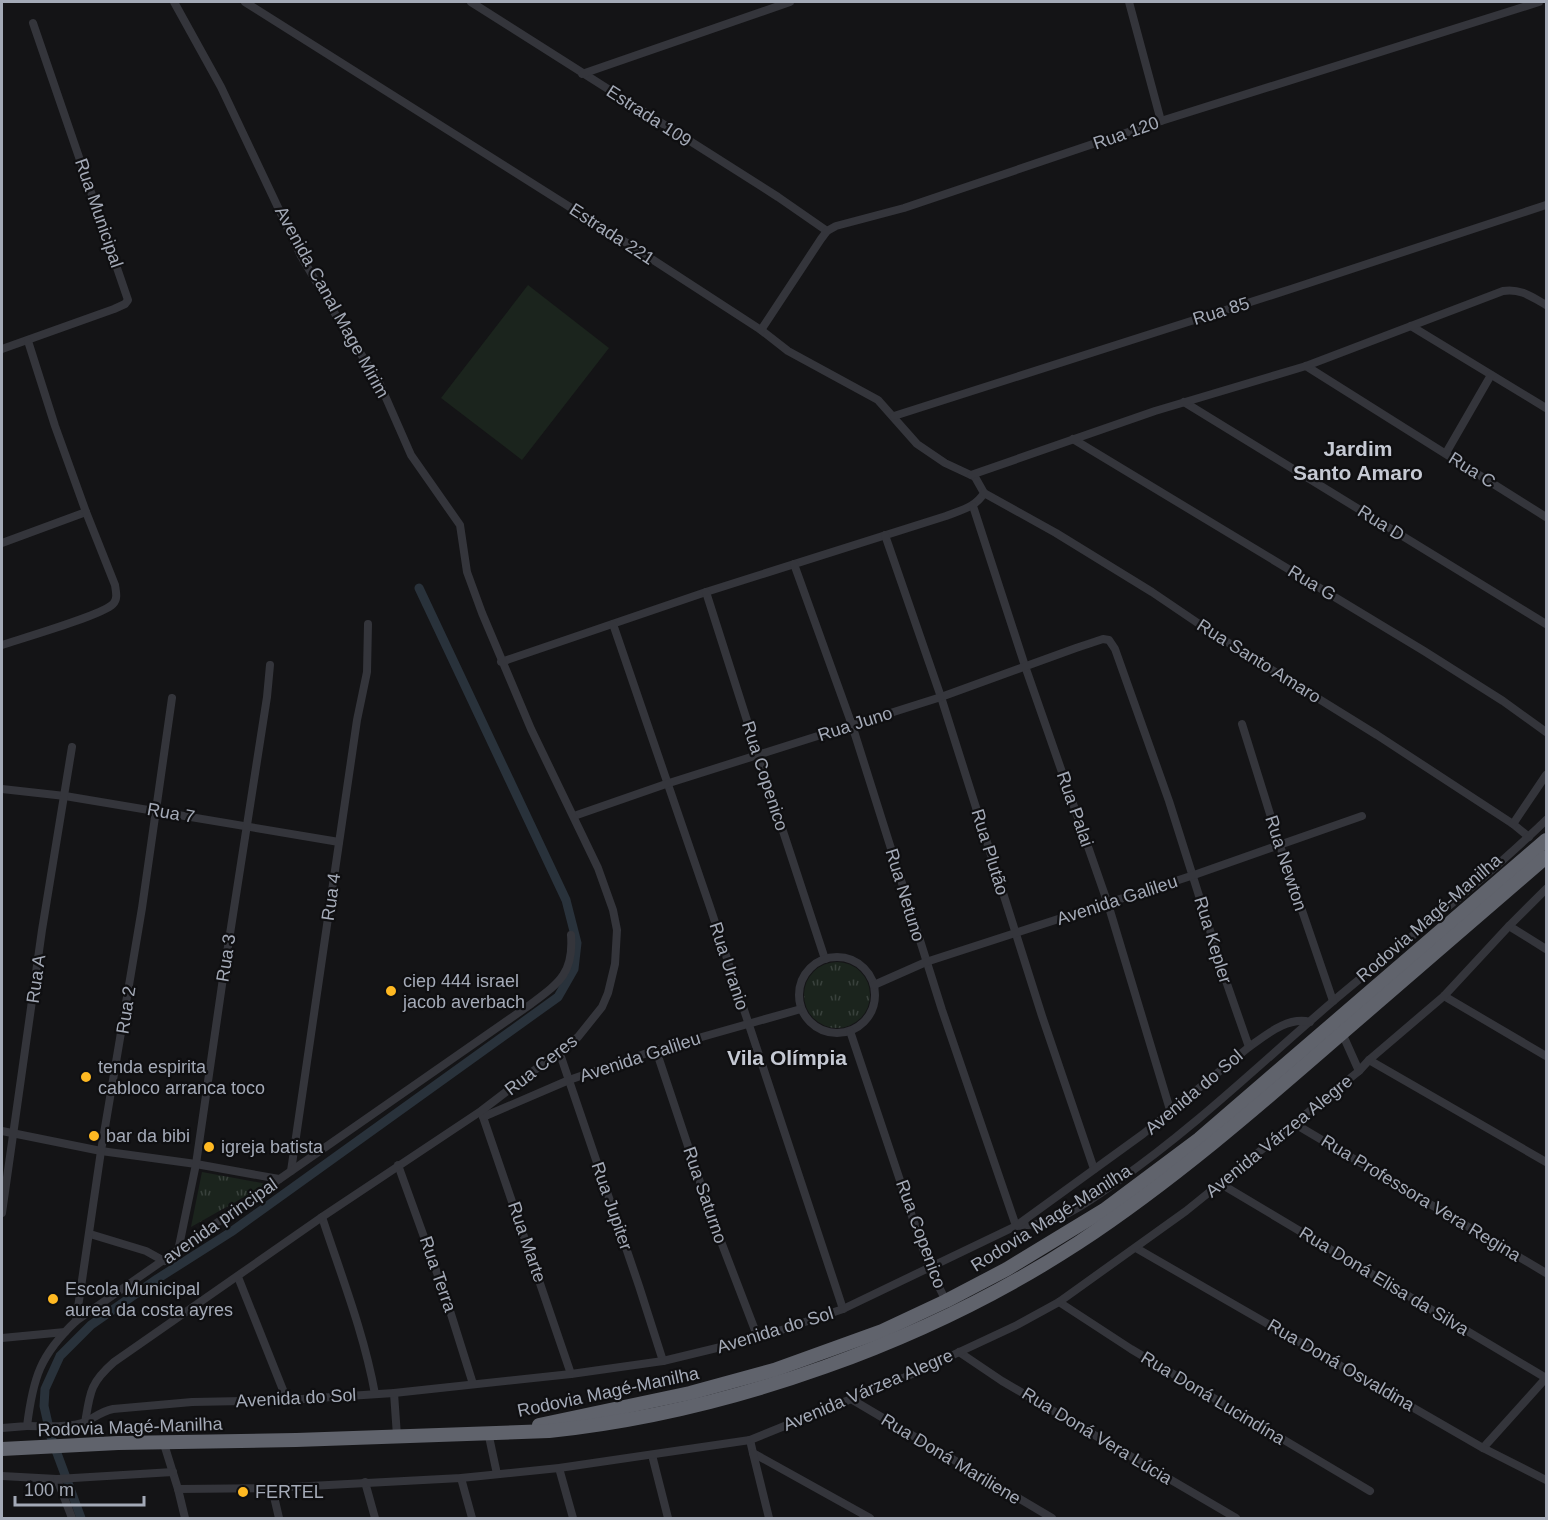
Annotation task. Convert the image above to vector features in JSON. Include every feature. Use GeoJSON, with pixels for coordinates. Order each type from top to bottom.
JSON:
{"type":"FeatureCollection","features":[{"type":"Feature","properties":{"kind":"highway","name":"Rodovia Magé-Manilha"},"geometry":{"type":"LineString","coordinates":[[510,1431],[690,1393],[774,1370],[882,1330],[946,1301],[1007,1269],[1067,1234],[1147,1180],[1242,1103],[1546,840]]}},
{"type":"Feature","properties":{"kind":"highway","name":"Rodovia Magé-Manilha"},"geometry":{"type":"LineString","coordinates":[[2,1449],[118,1443],[164,1444],[549,1431],[588,1427],[649,1416],[724,1398],[779,1383],[839,1362],[952,1313],[1014,1280],[1075,1245],[1155,1190],[1250,1113],[1546,857]]}},
{"type":"Feature","properties":{"kind":"street","name":"Avenida Canal Mage Mirim"},"geometry":{"type":"LineString","coordinates":[[174,2],[221,87],[301,256],[379,382],[411,455],[458,520],[461,535]]}},
{"type":"Feature","properties":{"kind":"street","name":"Estrada 221"},"geometry":{"type":"LineString","coordinates":[[245,2],[761,330],[788,351],[871,396],[894,416],[923,449],[945,463],[971,475]]}},
{"type":"Feature","properties":{"kind":"street","name":"Estrada 109"},"geometry":{"type":"LineString","coordinates":[[471,2],[827,231]]}},
{"type":"Feature","properties":{"kind":"street"},"geometry":{"type":"LineString","coordinates":[[582,74],[790,2]]}},
{"type":"Feature","properties":{"kind":"street"},"geometry":{"type":"LineString","coordinates":[[1128,2],[1161,121]]}},
{"type":"Feature","properties":{"kind":"street","name":"Rua 120"},"geometry":{"type":"LineString","coordinates":[[827,231],[836,226],[904,208],[1161,121],[1539,2]]}},
{"type":"Feature","properties":{"kind":"street","name":"Rua Municipal"},"geometry":{"type":"LineString","coordinates":[[2,349],[114,309],[128,300],[33,23]]}},
{"type":"Feature","properties":{"kind":"street","name":"Rua 85"},"geometry":{"type":"LineString","coordinates":[[894,416],[1292,290],[1546,205]]}},
{"type":"Feature","properties":{"kind":"street"},"geometry":{"type":"LineString","coordinates":[[761,330],[827,231]]}},
{"type":"Feature","properties":{"kind":"street"},"geometry":{"type":"LineString","coordinates":[[971,475],[1184,402],[1306,366],[1495,293],[1512,289],[1546,305]]}},
{"type":"Feature","properties":{"kind":"street"},"geometry":{"type":"LineString","coordinates":[[1411,326],[1546,408]]}},
{"type":"Feature","properties":{"kind":"street"},"geometry":{"type":"LineString","coordinates":[[2,645],[95,613],[114,603],[117,598],[115,585],[55,426],[28,341]]}},
{"type":"Feature","properties":{"kind":"street","name":"Rua C"},"geometry":{"type":"LineString","coordinates":[[1306,366],[1546,517]]}},
{"type":"Feature","properties":{"kind":"street"},"geometry":{"type":"LineString","coordinates":[[1446,453],[1491,375]]}},
{"type":"Feature","properties":{"kind":"street","name":"Rua D"},"geometry":{"type":"LineString","coordinates":[[1184,402],[1546,624]]}},
{"type":"Feature","properties":{"kind":"street","name":"Rua G"},"geometry":{"type":"LineString","coordinates":[[1073,440],[1424,651],[1503,701],[1546,732]]}},
{"type":"Feature","properties":{"kind":"street"},"geometry":{"type":"LineString","coordinates":[[501,662],[706,592],[973,506],[984,493],[978,481],[971,475]]}},
{"type":"Feature","properties":{"kind":"street","name":"Rua Santo Amaro"},"geometry":{"type":"LineString","coordinates":[[984,493],[1056,533],[1143,587],[1369,730],[1513,824],[1529,837]]}},
{"type":"Feature","properties":{"kind":"street","name":"Rua Palai"},"geometry":{"type":"LineString","coordinates":[[973,506],[1024,666],[1108,904],[1171,1113]]}},
{"type":"Feature","properties":{"kind":"street"},"geometry":{"type":"LineString","coordinates":[[2,543],[86,512]]}},
{"type":"Feature","properties":{"kind":"street","name":"Rua Ceres"},"geometry":{"type":"LineString","coordinates":[[85,1423],[91,1391],[99,1375],[150,1336],[238,1277],[322,1216],[398,1165],[482,1114],[578,1037],[602,1007],[608,993],[615,964],[617,930],[608,892],[501,662],[467,572],[461,535]]}},
{"type":"Feature","properties":{"kind":"street","name":"Rua Plutão"},"geometry":{"type":"LineString","coordinates":[[885,535],[941,697],[1094,1169]]}},
{"type":"Feature","properties":{"kind":"street","name":"Rua Netuno"},"geometry":{"type":"LineString","coordinates":[[794,564],[852,725],[926,962],[1016,1226]]}},
{"type":"Feature","properties":{"kind":"street","name":"Rua Copenico"},"geometry":{"type":"LineString","coordinates":[[706,592],[825,959]]}},
{"type":"Feature","properties":{"kind":"street","name":"Rua 4"},"geometry":{"type":"LineString","coordinates":[[291,1171],[366,672],[368,624]]}},
{"type":"Feature","properties":{"kind":"street","name":"Rua Uranio"},"geometry":{"type":"LineString","coordinates":[[613,624],[843,1309]]}},
{"type":"Feature","properties":{"kind":"street","name":"Rua Juno"},"geometry":{"type":"LineString","coordinates":[[574,816],[666,784],[941,697],[1103,639],[1112,644],[1120,666]]}},
{"type":"Feature","properties":{"kind":"street","name":"Rua 3"},"geometry":{"type":"LineString","coordinates":[[178,1251],[196,1164],[223,973],[248,827],[270,665]]}},
{"type":"Feature","properties":{"kind":"street","name":"Rua Kepler"},"geometry":{"type":"LineString","coordinates":[[1120,666],[1194,875],[1226,981],[1249,1047]]}},
{"type":"Feature","properties":{"kind":"street","name":"Rua 2"},"geometry":{"type":"LineString","coordinates":[[76,1321],[101,1151],[142,908],[172,698]]}},
{"type":"Feature","properties":{"kind":"street","name":"Rua Newton"},"geometry":{"type":"LineString","coordinates":[[1242,724],[1280,846],[1333,1001]]}},
{"type":"Feature","properties":{"kind":"street","name":"Rua A"},"geometry":{"type":"LineString","coordinates":[[2,1212],[42,930],[72,747]]}},
{"type":"Feature","properties":{"kind":"street"},"geometry":{"type":"LineString","coordinates":[[1513,824],[1546,775]]}},
{"type":"Feature","properties":{"kind":"street","name":"Rua 7"},"geometry":{"type":"LineString","coordinates":[[2,789],[65,796],[339,842]]}},
{"type":"Feature","properties":{"kind":"street","name":"Avenida Galileu"},"geometry":{"type":"LineString","coordinates":[[874,985],[926,962],[1108,904],[1362,816]]}},
{"type":"Feature","properties":{"kind":"street"},"geometry":{"type":"LineString","coordinates":[[1016,1226],[1054,1219],[1079,1206],[1131,1172],[1201,1117],[1333,1001],[1480,882],[1546,820]]}},
{"type":"Feature","properties":{"kind":"street","name":"Avenida Várzea Alegre"},"geometry":{"type":"LineString","coordinates":[[178,1489],[272,1488],[461,1478],[559,1468],[750,1440],[908,1376],[1017,1325],[1059,1302],[1221,1184],[1359,1071],[1444,996],[1546,889]]}},
{"type":"Feature","properties":{"kind":"street"},"geometry":{"type":"LineString","coordinates":[[1509,926],[1546,949]]}},
{"type":"Feature","properties":{"kind":"street","name":"avenida principal"},"geometry":{"type":"LineString","coordinates":[[27,1426],[33,1386],[38,1372],[49,1350],[76,1321],[556,985],[568,967],[572,947],[571,935]]}},
{"type":"Feature","properties":{"kind":"street"},"geometry":{"type":"LineString","coordinates":[[836,957],[852,960],[866,970],[874,985],[875,994],[871,1012],[858,1026],[850,1030],[836,1033],[821,1030],[809,1021],[801,1009],[799,995],[802,981],[808,972],[825,959],[836,957]]}},
{"type":"Feature","properties":{"kind":"street"},"geometry":{"type":"LineString","coordinates":[[1444,996],[1546,1056]]}},
{"type":"Feature","properties":{"kind":"street","name":"Avenida Galileu"},"geometry":{"type":"LineString","coordinates":[[482,1114],[569,1080],[656,1050],[801,1009]]}},
{"type":"Feature","properties":{"kind":"street"},"geometry":{"type":"LineString","coordinates":[[1249,1047],[1290,1022],[1302,1020],[1310,1022]]}},
{"type":"Feature","properties":{"kind":"street","name":"Rua Copenico"},"geometry":{"type":"LineString","coordinates":[[850,1030],[929,1267],[946,1301]]}},
{"type":"Feature","properties":{"kind":"street"},"geometry":{"type":"LineString","coordinates":[[1342,1033],[1359,1071]]}},
{"type":"Feature","properties":{"kind":"street","name":"Avenida do Sol"},"geometry":{"type":"LineString","coordinates":[[27,1426],[75,1425],[85,1423],[101,1412],[113,1409],[192,1402],[287,1400],[394,1393],[571,1374],[663,1361],[758,1338],[843,1309],[1016,1226],[1171,1113],[1249,1047]]}},
{"type":"Feature","properties":{"kind":"street","name":"Rua Saturno"},"geometry":{"type":"LineString","coordinates":[[656,1050],[712,1218],[758,1338]]}},
{"type":"Feature","properties":{"kind":"street","name":"Rua Jupiter"},"geometry":{"type":"LineString","coordinates":[[559,1051],[663,1361]]}},
{"type":"Feature","properties":{"kind":"street"},"geometry":{"type":"LineString","coordinates":[[1369,1060],[1546,1162]]}},
{"type":"Feature","properties":{"kind":"street","name":"Rua Marte"},"geometry":{"type":"LineString","coordinates":[[482,1114],[571,1374]]}},
{"type":"Feature","properties":{"kind":"street","name":"Rua Professora Vera Regina"},"geometry":{"type":"LineString","coordinates":[[1295,1124],[1404,1186],[1546,1273]]}},
{"type":"Feature","properties":{"kind":"street"},"geometry":{"type":"LineString","coordinates":[[2,1131],[101,1151],[196,1164],[279,1179]]}},
{"type":"Feature","properties":{"kind":"street","name":"Rua Terra"},"geometry":{"type":"LineString","coordinates":[[398,1165],[445,1295],[473,1384]]}},
{"type":"Feature","properties":{"kind":"street","name":"Rua Doná Elisa da Silva"},"geometry":{"type":"LineString","coordinates":[[1221,1184],[1546,1378]]}},
{"type":"Feature","properties":{"kind":"street"},"geometry":{"type":"LineString","coordinates":[[322,1216],[363,1344],[375,1394]]}},
{"type":"Feature","properties":{"kind":"street"},"geometry":{"type":"LineString","coordinates":[[90,1234],[146,1251],[164,1261]]}},
{"type":"Feature","properties":{"kind":"street","name":"Rua Doná Osvaldina"},"geometry":{"type":"LineString","coordinates":[[1136,1248],[1483,1448],[1546,1480]]}},
{"type":"Feature","properties":{"kind":"street"},"geometry":{"type":"LineString","coordinates":[[238,1277],[287,1400]]}},
{"type":"Feature","properties":{"kind":"street","name":"Rua Doná Lucindína"},"geometry":{"type":"LineString","coordinates":[[1059,1302],[1131,1349],[1370,1491]]}},
{"type":"Feature","properties":{"kind":"street"},"geometry":{"type":"LineString","coordinates":[[2,1338],[64,1332]]}},
{"type":"Feature","properties":{"kind":"street","name":"Rua Doná Vera Lúcia"},"geometry":{"type":"LineString","coordinates":[[959,1352],[1002,1381],[1236,1518]]}},
{"type":"Feature","properties":{"kind":"street"},"geometry":{"type":"LineString","coordinates":[[1483,1448],[1546,1378]]}},
{"type":"Feature","properties":{"kind":"street"},"geometry":{"type":"LineString","coordinates":[[394,1393],[397,1436]]}},
{"type":"Feature","properties":{"kind":"street","name":"Rua Doná Mariliene"},"geometry":{"type":"LineString","coordinates":[[851,1399],[1052,1518]]}},
{"type":"Feature","properties":{"kind":"street"},"geometry":{"type":"LineString","coordinates":[[2,1428],[27,1426]]}},
{"type":"Feature","properties":{"kind":"street"},"geometry":{"type":"LineString","coordinates":[[488,1432],[497,1474]]}},
{"type":"Feature","properties":{"kind":"street"},"geometry":{"type":"LineString","coordinates":[[750,1440],[769,1518]]}},
{"type":"Feature","properties":{"kind":"street"},"geometry":{"type":"LineString","coordinates":[[164,1444],[185,1518]]}},
{"type":"Feature","properties":{"kind":"street"},"geometry":{"type":"LineString","coordinates":[[753,1453],[860,1515],[870,1518]]}},
{"type":"Feature","properties":{"kind":"street"},"geometry":{"type":"LineString","coordinates":[[652,1455],[668,1518]]}},
{"type":"Feature","properties":{"kind":"street"},"geometry":{"type":"LineString","coordinates":[[559,1468],[573,1518]]}},
{"type":"Feature","properties":{"kind":"street"},"geometry":{"type":"LineString","coordinates":[[2,1476],[61,1479],[173,1472]]}},
{"type":"Feature","properties":{"kind":"street"},"geometry":{"type":"LineString","coordinates":[[461,1478],[472,1518]]}},
{"type":"Feature","properties":{"kind":"street"},"geometry":{"type":"LineString","coordinates":[[61,1479],[72,1518]]}},
{"type":"Feature","properties":{"kind":"street"},"geometry":{"type":"LineString","coordinates":[[365,1482],[375,1518]]}},
{"type":"Feature","properties":{"kind":"street"},"geometry":{"type":"LineString","coordinates":[[272,1488],[279,1518]]}},
{"type":"Feature","properties":{"kind":"green space"},"geometry":{"type":"Polygon","coordinates":[[[528,285],[609,348],[522,460],[441,398],[528,285]]]}},
{"type":"Feature","properties":{"kind":"green space"},"geometry":{"type":"Polygon","coordinates":[[[837,962],[849,965],[860,972],[867,983],[870,995],[867,1007],[860,1018],[849,1025],[837,1028],[825,1025],[814,1018],[807,1007],[804,995],[807,983],[814,972],[825,965],[837,962]]]}},
{"type":"Feature","properties":{"kind":"green space"},"geometry":{"type":"Polygon","coordinates":[[[202,1172],[267,1184],[191,1227],[202,1172]]]}},
{"type":"Feature","properties":{"kind":"waterway"},"geometry":{"type":"LineString","coordinates":[[81,1518],[51,1437],[44,1406],[45,1389],[60,1356],[91,1325],[231,1232],[558,997],[574,969],[577,943],[566,900],[419,588]]}},
{"type":"Feature","properties":{"kind":"place","name":"ciep 444 israel jacob averbach"},"geometry":{"type":"Point","coordinates":[391,991]}},
{"type":"Feature","properties":{"kind":"place","name":"tenda espirita cabloco arranca toco"},"geometry":{"type":"Point","coordinates":[86,1077]}},
{"type":"Feature","properties":{"kind":"place","name":"bar da bibi"},"geometry":{"type":"Point","coordinates":[94,1136]}},
{"type":"Feature","properties":{"kind":"place","name":"igreja batista"},"geometry":{"type":"Point","coordinates":[209,1147]}},
{"type":"Feature","properties":{"kind":"place","name":"Escola Municipal aurea da costa ayres"},"geometry":{"type":"Point","coordinates":[53,1299]}},
{"type":"Feature","properties":{"kind":"place","name":"FERTEL"},"geometry":{"type":"Point","coordinates":[243,1492]}},
{"type":"Feature","properties":{"kind":"district","name":"Jardim Santo Amaro"},"geometry":{"type":"Point","coordinates":[1358,461]}},
{"type":"Feature","properties":{"kind":"district","name":"Vila Olímpia"},"geometry":{"type":"Point","coordinates":[787,1058]}}]}
